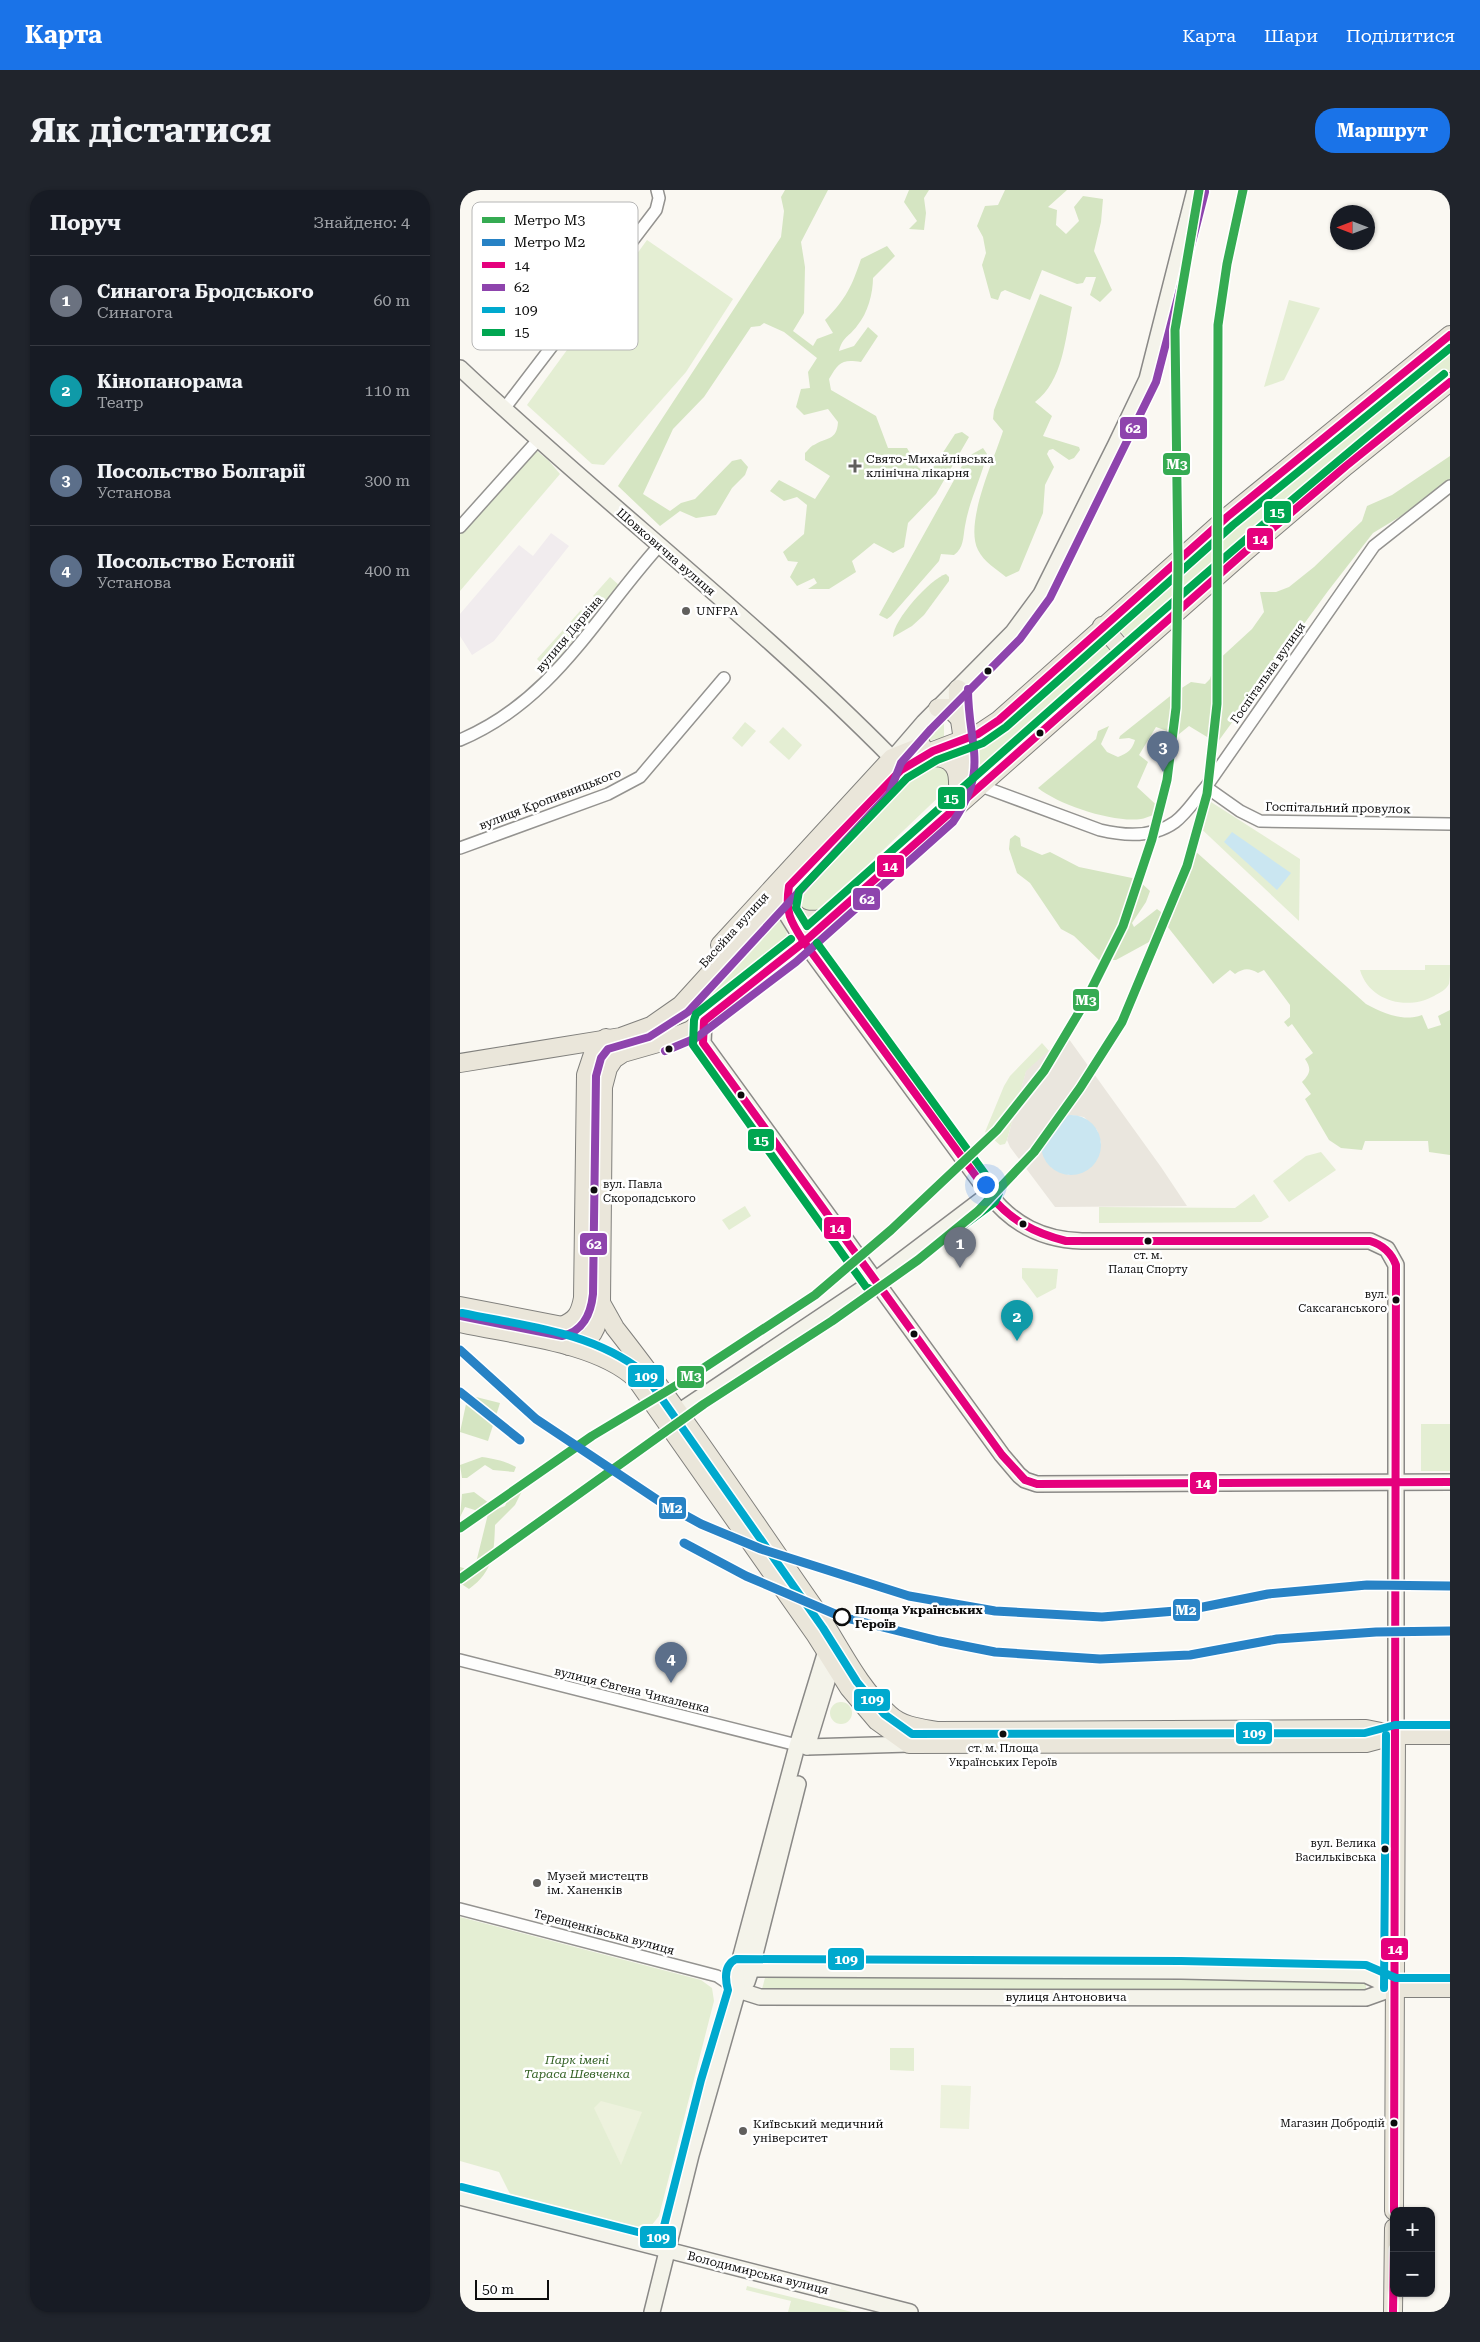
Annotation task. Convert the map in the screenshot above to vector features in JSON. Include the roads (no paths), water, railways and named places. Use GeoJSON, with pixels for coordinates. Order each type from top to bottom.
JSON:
{"type":"FeatureCollection","features":[{"type":"Feature","properties":{"kind":"main road"},"geometry":{"type":"LineString","coordinates":[[882,787],[892,758],[1013,632],[1041,594],[1147,379],[1195,190]]}},
{"type":"Feature","properties":{"kind":"main road"},"geometry":{"type":"LineString","coordinates":[[892,758],[926,745],[962,740],[984,731],[1003,717],[1102,626],[1227,517],[1450,336]]}},
{"type":"Feature","properties":{"kind":"main road","name":"Шовковична вулиця"},"geometry":{"type":"LineString","coordinates":[[460,368],[747,623],[892,758]]}},
{"type":"Feature","properties":{"kind":"main road"},"geometry":{"type":"LineString","coordinates":[[603,1087],[608,1068],[614,1059],[623,1053],[691,1030],[804,942],[1127,655],[1346,466],[1450,382]]}},
{"type":"Feature","properties":{"kind":"main road"},"geometry":{"type":"LineString","coordinates":[[1102,626],[1127,655]]}},
{"type":"Feature","properties":{"kind":"main road"},"geometry":{"type":"LineString","coordinates":[[946,815],[964,782],[965,761],[958,716],[958,689]]}},
{"type":"Feature","properties":{"kind":"main road"},"geometry":{"type":"LineString","coordinates":[[938,708],[949,708],[973,729],[984,731]]}},
{"type":"Feature","properties":{"kind":"main road","name":"Басейна вулиця"},"geometry":{"type":"LineString","coordinates":[[460,1063],[572,1045],[598,1047],[652,1026],[681,1005],[788,893],[882,787],[901,770],[920,758],[962,740]]}},
{"type":"Feature","properties":{"kind":"main road","name":"Басейна вулиця"},"geometry":{"type":"LineString","coordinates":[[598,1047],[647,1018],[674,997],[892,758]]}},
{"type":"Feature","properties":{"kind":"main road"},"geometry":{"type":"LineString","coordinates":[[920,758],[940,758],[954,764],[958,774],[955,799]]}},
{"type":"Feature","properties":{"kind":"main road"},"geometry":{"type":"LineString","coordinates":[[788,893],[792,913],[802,920],[818,920],[834,915]]}},
{"type":"Feature","properties":{"kind":"main road"},"geometry":{"type":"LineString","coordinates":[[788,893],[788,915],[804,942],[989,1194],[1010,1217],[1034,1232],[1066,1241],[1370,1241],[1387,1249],[1396,1265],[1394,2207]]}},
{"type":"Feature","properties":{"kind":"main road"},"geometry":{"type":"LineString","coordinates":[[704,1021],[703,1042],[1002,1455],[1025,1480],[1037,1484],[1450,1482]]}},
{"type":"Feature","properties":{"kind":"main road"},"geometry":{"type":"LineString","coordinates":[[569,1346],[584,1342],[594,1332],[601,1303],[603,1087],[598,1047]]}},
{"type":"Feature","properties":{"kind":"main road"},"geometry":{"type":"LineString","coordinates":[[562,1326],[576,1319],[581,1312],[584,1294],[586,1075],[598,1047]]}},
{"type":"Feature","properties":{"kind":"main road"},"geometry":{"type":"LineString","coordinates":[[677,1412],[874,1280],[989,1194]]}},
{"type":"Feature","properties":{"kind":"main road"},"geometry":{"type":"LineString","coordinates":[[601,1303],[615,1328],[677,1412],[832,1653],[849,1688],[877,1721],[909,1744]]}},
{"type":"Feature","properties":{"kind":"main road"},"geometry":{"type":"LineString","coordinates":[[460,1306],[594,1332],[610,1337],[635,1353]]}},
{"type":"Feature","properties":{"kind":"main road"},"geometry":{"type":"LineString","coordinates":[[460,1324],[569,1346],[614,1362],[636,1379],[832,1653],[876,1702],[899,1722],[938,1731],[1366,1729],[1396,1735],[1450,1735]]}},
{"type":"Feature","properties":{"kind":"main road"},"geometry":{"type":"LineString","coordinates":[[652,2312],[706,2100],[738,1990],[747,1982],[744,1969],[802,1747],[832,1653]]}},
{"type":"Feature","properties":{"kind":"main road"},"geometry":{"type":"LineString","coordinates":[[802,1747],[909,1744],[1366,1744],[1396,1735]]}},
{"type":"Feature","properties":{"kind":"main road","name":"вулиця Антоновича"},"geometry":{"type":"LineString","coordinates":[[744,1969],[1181,1971],[1366,1976],[1394,1988]]}},
{"type":"Feature","properties":{"kind":"main road","name":"вулиця Антоновича"},"geometry":{"type":"LineString","coordinates":[[738,1990],[760,1997],[1366,1998],[1394,1988],[1450,1988]]}},
{"type":"Feature","properties":{"kind":"main road","name":"Володимирська вулиця"},"geometry":{"type":"LineString","coordinates":[[460,2197],[910,2312]]}},
{"type":"Feature","properties":{"kind":"main road"},"geometry":{"type":"LineString","coordinates":[[1394,2252],[1394,2312]]}},
{"type":"Feature","properties":{"kind":"street"},"geometry":{"type":"LineString","coordinates":[[638,234],[656,210],[657,190]]}},
{"type":"Feature","properties":{"kind":"street"},"geometry":{"type":"LineString","coordinates":[[504,409],[549,350]]}},
{"type":"Feature","properties":{"kind":"street"},"geometry":{"type":"LineString","coordinates":[[460,527],[539,439]]}},
{"type":"Feature","properties":{"kind":"street","name":"Госпітальна вулиця"},"geometry":{"type":"LineString","coordinates":[[981,786],[1100,830],[1131,835],[1159,831],[1176,822],[1206,787],[1374,546],[1450,486]]}},
{"type":"Feature","properties":{"kind":"street","name":"вулиця Дарвіна"},"geometry":{"type":"LineString","coordinates":[[460,740],[474,734],[538,691],[568,660],[659,546]]}},
{"type":"Feature","properties":{"kind":"street","name":"вулиця Кропивницького"},"geometry":{"type":"LineString","coordinates":[[460,848],[608,794],[640,777],[724,678]]}},
{"type":"Feature","properties":{"kind":"street","name":"Госпітальний провулок"},"geometry":{"type":"LineString","coordinates":[[1206,787],[1240,811],[1260,821],[1450,824]]}},
{"type":"Feature","properties":{"kind":"street","name":"вулиця Євгена Чикаленка"},"geometry":{"type":"LineString","coordinates":[[460,1660],[802,1747]]}},
{"type":"Feature","properties":{"kind":"street","name":"Терещенківська вулиця"},"geometry":{"type":"LineString","coordinates":[[460,1908],[717,1976],[738,1990]]}},
{"type":"Feature","properties":{"kind":"water"},"geometry":{"type":"Polygon","coordinates":[[[1232,832],[1291,873],[1277,890],[1224,842],[1232,832]]]}},
{"type":"Feature","properties":{"kind":"water"},"geometry":{"type":"Polygon","coordinates":[[[1071,1115],[1088,1120],[1096,1128],[1101,1145],[1096,1162],[1088,1170],[1071,1175],[1054,1170],[1046,1162],[1041,1145],[1046,1128],[1054,1120],[1071,1115]]]}},
{"type":"Feature","properties":{"kind":"metro line","name":"M3"},"geometry":{"type":"LineString","coordinates":[[460,1528],[592,1436],[687,1379],[815,1295],[891,1230],[997,1130],[1044,1071],[1084,1004],[1123,926],[1152,839],[1167,780],[1176,708],[1178,565],[1175,330],[1199,190]]}},
{"type":"Feature","properties":{"kind":"metro line","name":"M3"},"geometry":{"type":"LineString","coordinates":[[460,1579],[704,1404],[832,1321],[918,1260],[978,1211],[1034,1152],[1080,1088],[1122,1022],[1187,866],[1207,794],[1217,704],[1218,325],[1227,264],[1243,190]]}},
{"type":"Feature","properties":{"kind":"metro line","name":"M2"},"geometry":{"type":"LineString","coordinates":[[460,1350],[536,1419],[659,1501],[701,1524],[761,1549],[909,1596],[995,1611],[1102,1617],[1188,1610],[1268,1594],[1367,1585],[1450,1586]]}},
{"type":"Feature","properties":{"kind":"metro line","name":"M2"},"geometry":{"type":"LineString","coordinates":[[460,1392],[520,1440]]}},
{"type":"Feature","properties":{"kind":"metro line","name":"M2"},"geometry":{"type":"LineString","coordinates":[[684,1543],[746,1576],[842,1617],[939,1641],[995,1652],[1100,1659],[1190,1655],[1277,1639],[1376,1632],[1450,1631]]}},
{"type":"Feature","properties":{"kind":"place","name":"Свято-Михайлівська клінічна лікарня"},"geometry":{"type":"Point","coordinates":[855,466]}},
{"type":"Feature","properties":{"kind":"place","name":"UNFPA"},"geometry":{"type":"Point","coordinates":[686,611]}},
{"type":"Feature","properties":{"kind":"place","name":"Посольство Болгарії"},"geometry":{"type":"Point","coordinates":[1163,772]}},
{"type":"Feature","properties":{"kind":"place","name":"вул. Павла Скоропадського"},"geometry":{"type":"Point","coordinates":[594,1190]}},
{"type":"Feature","properties":{"kind":"place","name":"ст. м. Палац Спорту"},"geometry":{"type":"Point","coordinates":[1148,1241]}},
{"type":"Feature","properties":{"kind":"place","name":"Синагога Бродського"},"geometry":{"type":"Point","coordinates":[960,1268]}},
{"type":"Feature","properties":{"kind":"place","name":"вул. Саксаганського"},"geometry":{"type":"Point","coordinates":[1396,1300]}},
{"type":"Feature","properties":{"kind":"place","name":"Кінопанорама"},"geometry":{"type":"Point","coordinates":[1017,1341]}},
{"type":"Feature","properties":{"kind":"place","name":"Площа Українських Героїв"},"geometry":{"type":"Point","coordinates":[842,1617]}},
{"type":"Feature","properties":{"kind":"place","name":"Посольство Естонії"},"geometry":{"type":"Point","coordinates":[671,1683]}},
{"type":"Feature","properties":{"kind":"place","name":"ст. м. Площа Українських Героїв"},"geometry":{"type":"Point","coordinates":[1003,1734]}},
{"type":"Feature","properties":{"kind":"place","name":"вул. Велика Васильківська"},"geometry":{"type":"Point","coordinates":[1385,1849]}},
{"type":"Feature","properties":{"kind":"place","name":"Музей мистецтв ім. Ханенків"},"geometry":{"type":"Point","coordinates":[537,1883]}},
{"type":"Feature","properties":{"kind":"place","name":"Магазин Добродій"},"geometry":{"type":"Point","coordinates":[1394,2123]}},
{"type":"Feature","properties":{"kind":"place","name":"Київський медичний університет"},"geometry":{"type":"Point","coordinates":[743,2131]}},
{"type":"Feature","properties":{"kind":"park label","name":"Парк імені Тараса Шевченка"},"geometry":{"type":"Point","coordinates":[577,2067]}}]}
